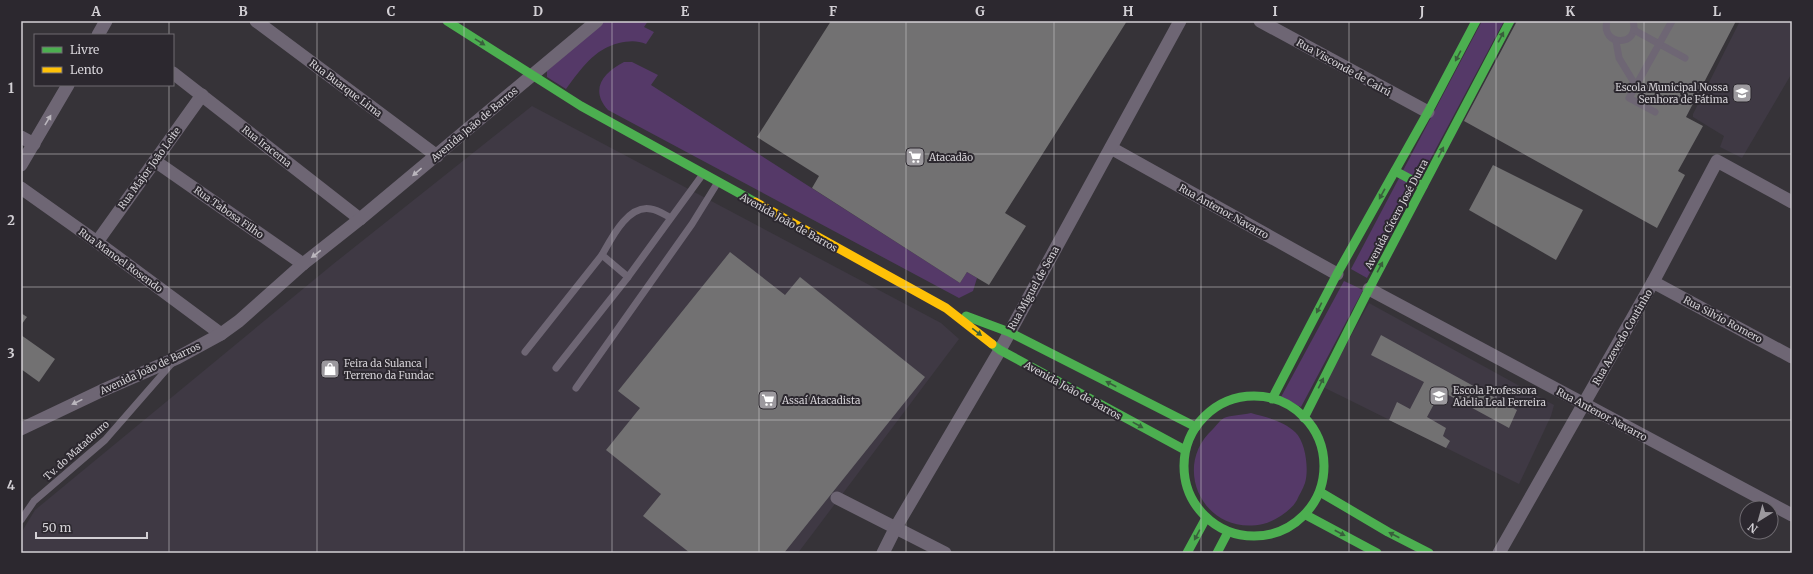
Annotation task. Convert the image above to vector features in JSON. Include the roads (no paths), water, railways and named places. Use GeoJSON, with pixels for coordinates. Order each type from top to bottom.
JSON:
{"type":"FeatureCollection","features":[{"type":"Feature","properties":{"kind":"street"},"geometry":{"type":"LineString","coordinates":[[99,34],[106,21]]}},
{"type":"Feature","properties":{"kind":"street","name":"Rua Buarque Lima"},"geometry":{"type":"LineString","coordinates":[[256,21],[437,156]]}},
{"type":"Feature","properties":{"kind":"street"},"geometry":{"type":"LineString","coordinates":[[447,21],[533,75],[597,21]]}},
{"type":"Feature","properties":{"kind":"street","name":"Rua Miguel de Sena"},"geometry":{"type":"LineString","coordinates":[[883,553],[896,527],[1000,350],[1180,21]]}},
{"type":"Feature","properties":{"kind":"street","name":"Rua Visconde de Cairú"},"geometry":{"type":"LineString","coordinates":[[1260,21],[1428,112]]}},
{"type":"Feature","properties":{"kind":"street","name":"Avenida Cícero José Dutra"},"geometry":{"type":"LineString","coordinates":[[1272,398],[1337,274],[1428,112],[1476,21]]}},
{"type":"Feature","properties":{"kind":"street","name":"Avenida Cícero José Dutra"},"geometry":{"type":"LineString","coordinates":[[1304,418],[1369,289],[1510,21]]}},
{"type":"Feature","properties":{"kind":"street","name":"Rua Iracema"},"geometry":{"type":"LineString","coordinates":[[174,74],[360,219]]}},
{"type":"Feature","properties":{"kind":"street","name":"Avenida João de Barros"},"geometry":{"type":"LineString","coordinates":[[21,429],[100,391],[177,358],[221,334],[239,321],[303,264],[437,156],[533,75],[581,106],[946,308],[1009,332],[1196,427]]}},
{"type":"Feature","properties":{"kind":"street"},"geometry":{"type":"LineString","coordinates":[[21,165],[67,86]]}},
{"type":"Feature","properties":{"kind":"street","name":"Rua Major João Leite"},"geometry":{"type":"LineString","coordinates":[[97,242],[202,95]]}},
{"type":"Feature","properties":{"kind":"street"},"geometry":{"type":"LineString","coordinates":[[21,137],[34,144]]}},
{"type":"Feature","properties":{"kind":"street","name":"Rua Antenor Navarro"},"geometry":{"type":"LineString","coordinates":[[1111,148],[1337,274]]}},
{"type":"Feature","properties":{"kind":"street","name":"Rua Tabosa Filho"},"geometry":{"type":"LineString","coordinates":[[155,161],[303,264]]}},
{"type":"Feature","properties":{"kind":"street","name":"Rua Azevedo Coutinho"},"geometry":{"type":"LineString","coordinates":[[1499,553],[1653,282],[1717,161],[1792,202]]}},
{"type":"Feature","properties":{"kind":"street"},"geometry":{"type":"LineString","coordinates":[[1395,171],[1423,186]]}},
{"type":"Feature","properties":{"kind":"street","name":"Rua Manoel Rosendo"},"geometry":{"type":"LineString","coordinates":[[21,188],[221,334]]}},
{"type":"Feature","properties":{"kind":"street","name":"Rua Silvio Romero"},"geometry":{"type":"LineString","coordinates":[[1653,282],[1792,357]]}},
{"type":"Feature","properties":{"kind":"street","name":"Rua Antenor Navarro"},"geometry":{"type":"LineString","coordinates":[[1369,289],[1792,515]]}},
{"type":"Feature","properties":{"kind":"street","name":"Avenida João de Barros"},"geometry":{"type":"LineString","coordinates":[[946,308],[1000,350],[1185,450]]}},
{"type":"Feature","properties":{"kind":"street"},"geometry":{"type":"LineString","coordinates":[[1251,396],[1272,398],[1288,405],[1304,418],[1315,432],[1322,450],[1325,470],[1320,492],[1306,515],[1289,528],[1268,536],[1246,536],[1228,532],[1206,518],[1191,498],[1184,475],[1185,450],[1196,427],[1210,411],[1229,400],[1251,396]]}},
{"type":"Feature","properties":{"kind":"street"},"geometry":{"type":"LineString","coordinates":[[1320,492],[1388,532],[1429,553]]}},
{"type":"Feature","properties":{"kind":"street"},"geometry":{"type":"LineString","coordinates":[[837,498],[945,553]]}},
{"type":"Feature","properties":{"kind":"street"},"geometry":{"type":"LineString","coordinates":[[1306,515],[1377,553]]}},
{"type":"Feature","properties":{"kind":"street"},"geometry":{"type":"LineString","coordinates":[[1187,553],[1206,518]]}},
{"type":"Feature","properties":{"kind":"street"},"geometry":{"type":"LineString","coordinates":[[1217,553],[1228,532]]}},
{"type":"Feature","properties":{"kind":"lane"},"geometry":{"type":"LineString","coordinates":[[1607,21],[1607,31],[1616,41],[1619,58],[1636,86]]}},
{"type":"Feature","properties":{"kind":"lane"},"geometry":{"type":"LineString","coordinates":[[1616,41],[1626,40],[1633,35],[1633,21]]}},
{"type":"Feature","properties":{"kind":"lane"},"geometry":{"type":"LineString","coordinates":[[1654,112],[1629,98],[1672,21]]}},
{"type":"Feature","properties":{"kind":"lane"},"geometry":{"type":"LineString","coordinates":[[1634,30],[1685,58]]}},
{"type":"Feature","properties":{"kind":"lane"},"geometry":{"type":"LineString","coordinates":[[556,368],[628,277],[703,174]]}},
{"type":"Feature","properties":{"kind":"lane"},"geometry":{"type":"LineString","coordinates":[[576,388],[692,224],[718,182]]}},
{"type":"Feature","properties":{"kind":"lane"},"geometry":{"type":"LineString","coordinates":[[525,352],[602,255],[620,225],[641,209],[651,209],[671,218]]}},
{"type":"Feature","properties":{"kind":"lane"},"geometry":{"type":"LineString","coordinates":[[602,255],[628,277]]}},
{"type":"Feature","properties":{"kind":"lane","name":"Tv. do Matadouro"},"geometry":{"type":"LineString","coordinates":[[21,520],[34,501],[105,440],[177,358]]}},
{"type":"Feature","properties":{"kind":"place","name":"Escola Municipal Nossa Senhora de Fátima"},"geometry":{"type":"Point","coordinates":[1742,93]}},
{"type":"Feature","properties":{"kind":"place","name":"Atacadão"},"geometry":{"type":"Point","coordinates":[915,157]}},
{"type":"Feature","properties":{"kind":"place","name":"Feira da Sulanca | Terreno da Fundac"},"geometry":{"type":"Point","coordinates":[330,369]}},
{"type":"Feature","properties":{"kind":"place","name":"Escola Professora Adelia Leal Ferreira"},"geometry":{"type":"Point","coordinates":[1439,396]}},
{"type":"Feature","properties":{"kind":"place","name":"Assaí Atacadista"},"geometry":{"type":"Point","coordinates":[768,400]}}]}
